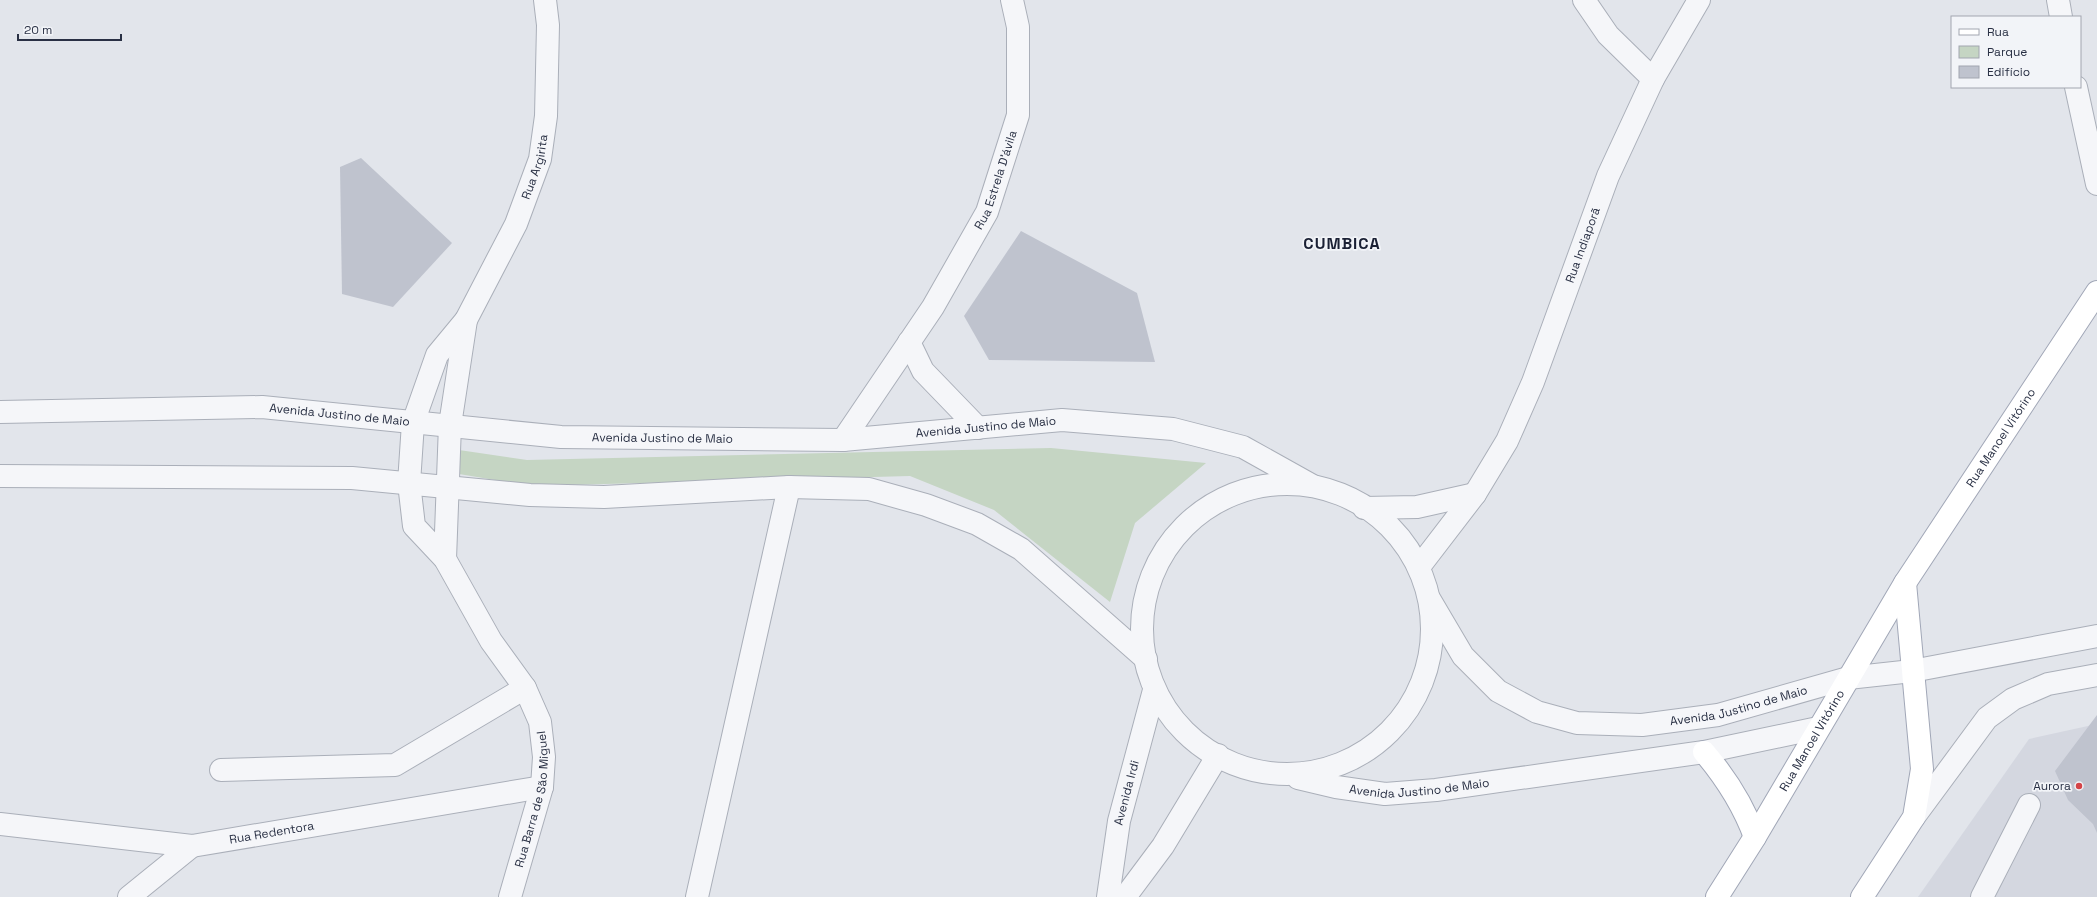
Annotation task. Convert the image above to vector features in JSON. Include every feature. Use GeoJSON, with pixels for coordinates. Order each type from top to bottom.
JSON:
{"type":"FeatureCollection","features":[{"type":"Feature","properties":{"kind":"main road","name":"Rua Manoel Vitórino"},"geometry":{"type":"LineString","coordinates":[[1717,897],[1755,837],[1905,583],[2097,292]]}},
{"type":"Feature","properties":{"kind":"main road"},"geometry":{"type":"LineString","coordinates":[[1862,897],[1914,817],[1922,769],[1905,583]]}},
{"type":"Feature","properties":{"kind":"main road"},"geometry":{"type":"LineString","coordinates":[[1704,752],[1722,773],[1736,795],[1745,810],[1755,837]]}},
{"type":"Feature","properties":{"kind":"street","name":"Rua Argirita"},"geometry":{"type":"LineString","coordinates":[[409,483],[412,423],[437,355],[466,320],[516,224],[540,159],[546,116],[548,25],[545,0]]}},
{"type":"Feature","properties":{"kind":"street","name":"Rua Estrela D'ávila"},"geometry":{"type":"LineString","coordinates":[[843,440],[933,307],[986,212],[1018,115],[1018,27],[1012,0]]}},
{"type":"Feature","properties":{"kind":"street"},"geometry":{"type":"LineString","coordinates":[[1584,0],[1608,35],[1653,79]]}},
{"type":"Feature","properties":{"kind":"street","name":"Rua Indiaporã"},"geometry":{"type":"LineString","coordinates":[[1419,567],[1475,494],[1507,441],[1533,382],[1608,176],[1653,79],[1699,0]]}},
{"type":"Feature","properties":{"kind":"street"},"geometry":{"type":"LineString","coordinates":[[2058,0],[2061,16]]}},
{"type":"Feature","properties":{"kind":"street"},"geometry":{"type":"LineString","coordinates":[[2076,88],[2090,128],[2097,184]]}},
{"type":"Feature","properties":{"kind":"street","name":"Rua Argirita"},"geometry":{"type":"LineString","coordinates":[[448,488],[450,425],[466,320]]}},
{"type":"Feature","properties":{"kind":"street"},"geometry":{"type":"LineString","coordinates":[[909,342],[923,371],[978,428]]}},
{"type":"Feature","properties":{"kind":"street","name":"Avenida Justino de Maio"},"geometry":{"type":"LineString","coordinates":[[0,412],[262,407],[412,423],[450,425],[561,436],[843,440],[1062,420],[1173,429],[1244,447],[1313,486]]}},
{"type":"Feature","properties":{"kind":"street"},"geometry":{"type":"LineString","coordinates":[[0,476],[352,478],[530,495],[604,497],[789,487],[869,489],[926,505],[977,524],[1021,550],[1146,659]]}},
{"type":"Feature","properties":{"kind":"street","name":"Rua Barra de São Miguel"},"geometry":{"type":"LineString","coordinates":[[409,483],[414,526],[445,558],[491,641],[525,688],[540,722],[544,757],[542,787],[510,897]]}},
{"type":"Feature","properties":{"kind":"street"},"geometry":{"type":"LineString","coordinates":[[1154,690],[1141,641],[1144,595],[1167,545],[1202,510],[1243,490],[1277,484],[1313,486],[1355,502],[1364,508],[1390,527],[1419,567],[1429,599],[1430,654],[1415,698],[1390,732],[1353,760],[1318,772],[1281,775]]}},
{"type":"Feature","properties":{"kind":"street"},"geometry":{"type":"LineString","coordinates":[[697,897],[789,487]]}},
{"type":"Feature","properties":{"kind":"street"},"geometry":{"type":"LineString","coordinates":[[445,558],[448,488]]}},
{"type":"Feature","properties":{"kind":"street"},"geometry":{"type":"LineString","coordinates":[[1364,508],[1417,506],[1475,494]]}},
{"type":"Feature","properties":{"kind":"street","name":"Avenida Justino de Maio"},"geometry":{"type":"LineString","coordinates":[[1429,599],[1463,656],[1498,691],[1538,712],[1577,724],[1642,725],[1718,715],[1848,678],[1912,671],[2097,636]]}},
{"type":"Feature","properties":{"kind":"street"},"geometry":{"type":"LineString","coordinates":[[1914,817],[1987,718],[2013,699],[2048,684],[2097,675]]}},
{"type":"Feature","properties":{"kind":"street"},"geometry":{"type":"LineString","coordinates":[[221,770],[395,765],[525,688]]}},
{"type":"Feature","properties":{"kind":"street","name":"Avenida Justino de Maio"},"geometry":{"type":"LineString","coordinates":[[1154,690],[1190,738],[1233,765],[1336,787],[1385,794],[1436,790],[1704,752],[1818,728]]}},
{"type":"Feature","properties":{"kind":"street","name":"Avenida Irdi"},"geometry":{"type":"LineString","coordinates":[[1108,897],[1119,821],[1154,690]]}},
{"type":"Feature","properties":{"kind":"street"},"geometry":{"type":"LineString","coordinates":[[1125,897],[1163,846],[1218,755]]}},
{"type":"Feature","properties":{"kind":"street","name":"Rua Redentora"},"geometry":{"type":"LineString","coordinates":[[0,824],[192,846],[542,787]]}},
{"type":"Feature","properties":{"kind":"street"},"geometry":{"type":"LineString","coordinates":[[1982,897],[2029,804]]}},
{"type":"Feature","properties":{"kind":"street"},"geometry":{"type":"LineString","coordinates":[[129,897],[192,846]]}},
{"type":"Feature","properties":{"kind":"shaded area"},"geometry":{"type":"Polygon","coordinates":[[[2097,724],[2097,897],[1918,897],[2029,739],[2097,724]]]}},
{"type":"Feature","properties":{"kind":"green space"},"geometry":{"type":"Polygon","coordinates":[[[1051,448],[1206,463],[1135,523],[1110,602],[994,510],[910,476],[530,486],[453,473],[459,450],[527,460],[1051,448]]]}},
{"type":"Feature","properties":{"kind":"building"},"geometry":{"type":"Polygon","coordinates":[[[361,158],[452,243],[393,307],[342,294],[340,167],[361,158]]]}},
{"type":"Feature","properties":{"kind":"building"},"geometry":{"type":"Polygon","coordinates":[[[1021,231],[1137,293],[1155,362],[989,360],[964,316],[1021,231]]]}},
{"type":"Feature","properties":{"kind":"building","name":"Aurora"},"geometry":{"type":"Polygon","coordinates":[[[2097,715],[2097,833],[2093,824],[2068,800],[2055,771],[2097,715]]]}},
{"type":"Feature","properties":{"kind":"place","name":"Aurora"},"geometry":{"type":"Point","coordinates":[2079,786]}},
{"type":"Feature","properties":{"kind":"district","name":"CUMBICA"},"geometry":{"type":"Point","coordinates":[1342,243]}}]}
